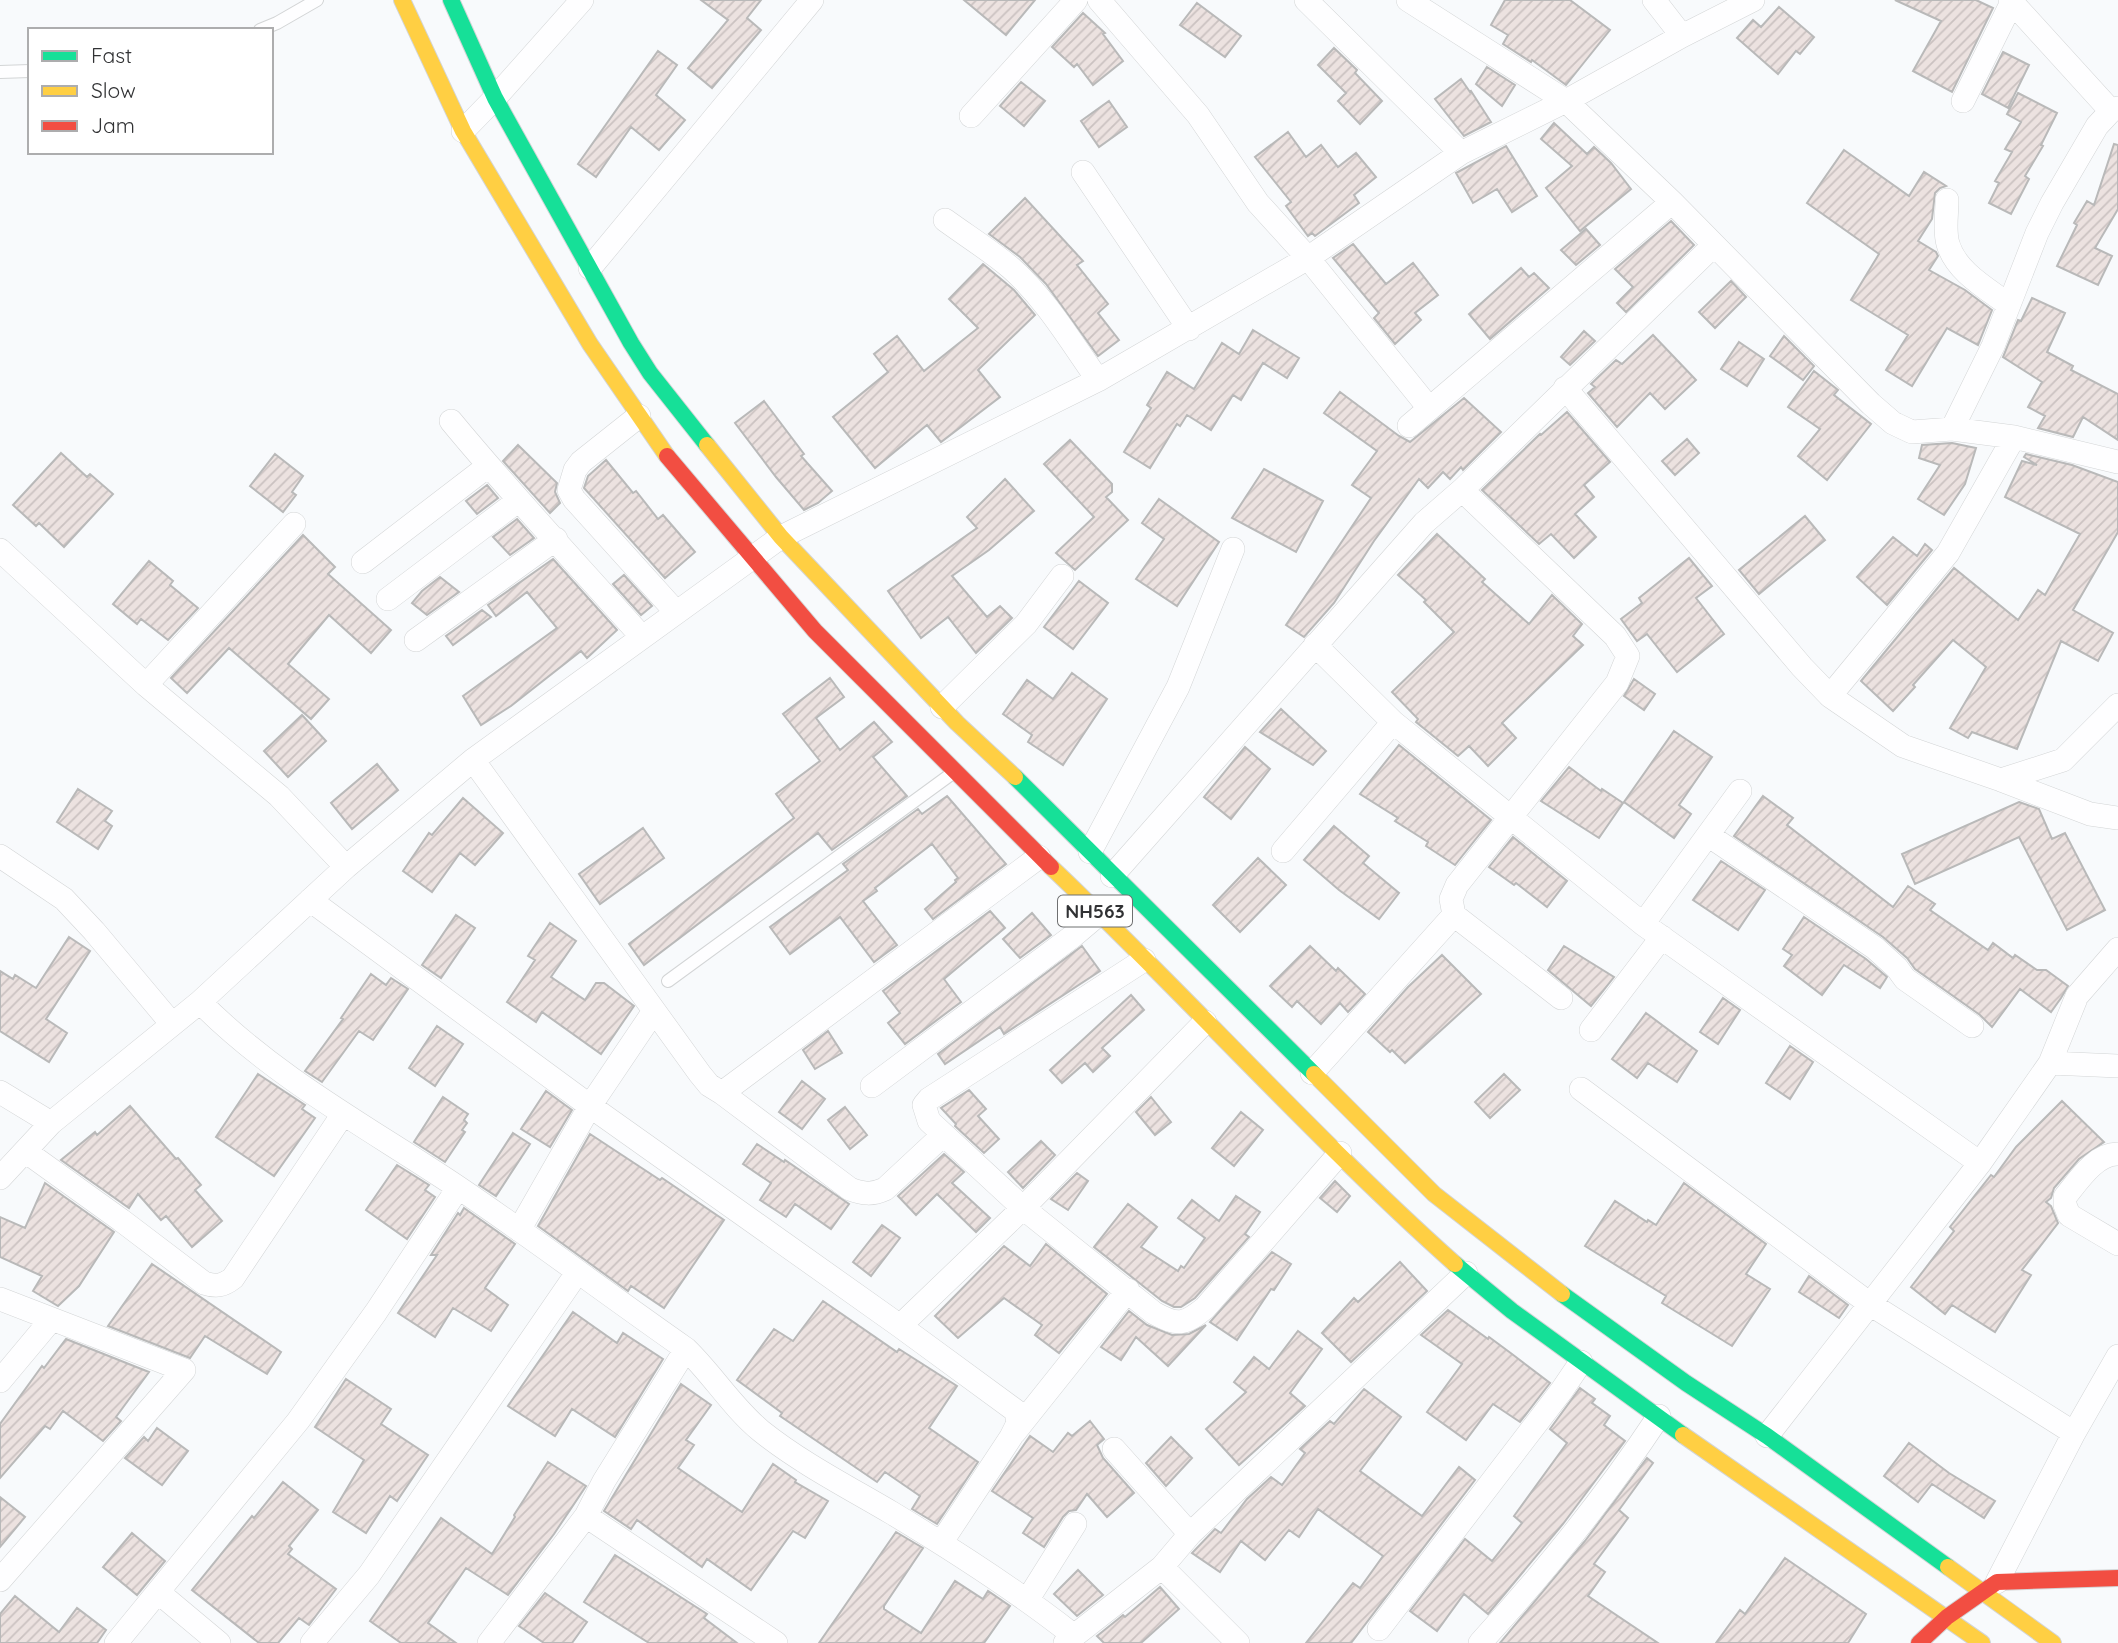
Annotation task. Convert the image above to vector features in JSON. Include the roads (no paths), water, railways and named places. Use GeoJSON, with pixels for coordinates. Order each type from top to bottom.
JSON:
{"type":"FeatureCollection","features":[{"type":"Feature","properties":{"kind":"main road","name":"NH563"},"geometry":{"type":"LineString","coordinates":[[402,0],[463,131],[590,344],[659,446],[754,555],[815,631],[1205,1022],[1404,1218],[1466,1273],[1581,1362],[1982,1643]]}},
{"type":"Feature","properties":{"kind":"main road","name":"NH563"},"geometry":{"type":"LineString","coordinates":[[451,0],[495,98],[650,373],[781,537],[942,707],[1434,1194],[1502,1249],[1686,1383],[1990,1587],[2053,1643]]}},
{"type":"Feature","properties":{"kind":"main road"},"geometry":{"type":"LineString","coordinates":[[1919,1643],[1947,1617],[1990,1587],[2118,1578]]}},
{"type":"Feature","properties":{"kind":"street"},"geometry":{"type":"LineString","coordinates":[[463,131],[582,0]]}},
{"type":"Feature","properties":{"kind":"street"},"geometry":{"type":"LineString","coordinates":[[590,268],[812,0]]}},
{"type":"Feature","properties":{"kind":"street"},"geometry":{"type":"LineString","coordinates":[[971,116],[1076,0]]}},
{"type":"Feature","properties":{"kind":"street"},"geometry":{"type":"LineString","coordinates":[[1099,0],[1199,115],[1258,203],[1308,258],[1429,408]]}},
{"type":"Feature","properties":{"kind":"street"},"geometry":{"type":"LineString","coordinates":[[1306,0],[1461,153]]}},
{"type":"Feature","properties":{"kind":"street"},"geometry":{"type":"LineString","coordinates":[[1408,0],[1566,101],[1672,202],[1871,404],[1893,423],[1912,432],[1952,429],[2014,437],[2118,462]]}},
{"type":"Feature","properties":{"kind":"street"},"geometry":{"type":"LineString","coordinates":[[1654,0],[1682,36]]}},
{"type":"Feature","properties":{"kind":"street"},"geometry":{"type":"LineString","coordinates":[[0,1178],[51,1123],[200,1002],[346,867],[473,760],[754,555],[781,537],[1098,380],[1308,258],[1461,153],[1566,101],[1753,0]]}},
{"type":"Feature","properties":{"kind":"street"},"geometry":{"type":"LineString","coordinates":[[1952,429],[1980,374],[2052,203],[2097,126],[2115,110],[2011,1],[1963,101]]}},
{"type":"Feature","properties":{"kind":"street"},"geometry":{"type":"LineString","coordinates":[[1083,172],[1188,328]]}},
{"type":"Feature","properties":{"kind":"street"},"geometry":{"type":"LineString","coordinates":[[1947,200],[1947,243],[1953,256],[1963,270],[2009,305]]}},
{"type":"Feature","properties":{"kind":"street"},"geometry":{"type":"LineString","coordinates":[[1409,426],[1672,202]]}},
{"type":"Feature","properties":{"kind":"street"},"geometry":{"type":"LineString","coordinates":[[945,220],[1025,282],[1046,306],[1098,380]]}},
{"type":"Feature","properties":{"kind":"street"},"geometry":{"type":"LineString","coordinates":[[1112,876],[1424,523],[1462,490],[1714,245]]}},
{"type":"Feature","properties":{"kind":"street"},"geometry":{"type":"LineString","coordinates":[[1565,388],[1830,696],[1903,746],[2090,814],[2118,818]]}},
{"type":"Feature","properties":{"kind":"street"},"geometry":{"type":"LineString","coordinates":[[639,416],[582,462],[575,470],[569,490],[574,499],[676,612]]}},
{"type":"Feature","properties":{"kind":"street"},"geometry":{"type":"LineString","coordinates":[[451,421],[642,637]]}},
{"type":"Feature","properties":{"kind":"street"},"geometry":{"type":"LineString","coordinates":[[1830,696],[1948,553],[2014,437]]}},
{"type":"Feature","properties":{"kind":"street"},"geometry":{"type":"LineString","coordinates":[[363,562],[488,466]]}},
{"type":"Feature","properties":{"kind":"street"},"geometry":{"type":"LineString","coordinates":[[1462,490],[1615,636],[1628,656],[1617,683],[1457,885],[1451,899],[1454,915],[1561,998]]}},
{"type":"Feature","properties":{"kind":"street"},"geometry":{"type":"LineString","coordinates":[[388,599],[519,500]]}},
{"type":"Feature","properties":{"kind":"street"},"geometry":{"type":"LineString","coordinates":[[146,685],[294,524]]}},
{"type":"Feature","properties":{"kind":"street"},"geometry":{"type":"LineString","coordinates":[[416,640],[556,539]]}},
{"type":"Feature","properties":{"kind":"street"},"geometry":{"type":"LineString","coordinates":[[1090,852],[1178,687],[1233,549]]}},
{"type":"Feature","properties":{"kind":"street"},"geometry":{"type":"LineString","coordinates":[[0,550],[146,685],[279,796],[346,867]]}},
{"type":"Feature","properties":{"kind":"street"},"geometry":{"type":"LineString","coordinates":[[942,707],[1026,624],[1062,576]]}},
{"type":"Feature","properties":{"kind":"street"},"geometry":{"type":"LineString","coordinates":[[1315,645],[1393,722],[1652,930],[1980,1163]]}},
{"type":"Feature","properties":{"kind":"street"},"geometry":{"type":"LineString","coordinates":[[2001,780],[2063,760],[2118,705]]}},
{"type":"Feature","properties":{"kind":"street"},"geometry":{"type":"LineString","coordinates":[[1283,851],[1393,722]]}},
{"type":"Feature","properties":{"kind":"street"},"geometry":{"type":"LineString","coordinates":[[473,760],[709,1085],[850,1189],[863,1194],[885,1189],[943,1135]]}},
{"type":"Feature","properties":{"kind":"street"},"geometry":{"type":"LineString","coordinates":[[1591,1030],[1708,835],[1740,791]]}},
{"type":"Feature","properties":{"kind":"street"},"geometry":{"type":"LineString","coordinates":[[1708,835],[1875,948],[1905,979],[1972,1026]]}},
{"type":"Feature","properties":{"kind":"street"},"geometry":{"type":"LineString","coordinates":[[0,856],[64,899],[172,1024]]}},
{"type":"Feature","properties":{"kind":"street"},"geometry":{"type":"LineString","coordinates":[[722,1093],[1039,857]]}},
{"type":"Feature","properties":{"kind":"street"},"geometry":{"type":"LineString","coordinates":[[310,900],[590,1106],[900,1325],[1016,1411],[1018,1423],[1011,1437]]}},
{"type":"Feature","properties":{"kind":"street"},"geometry":{"type":"LineString","coordinates":[[872,1086],[1073,936],[1098,914]]}},
{"type":"Feature","properties":{"kind":"street"},"geometry":{"type":"LineString","coordinates":[[1312,1073],[1454,915]]}},
{"type":"Feature","properties":{"kind":"street"},"geometry":{"type":"LineString","coordinates":[[1767,1436],[1980,1163],[2050,1063],[2077,996],[2118,948]]}},
{"type":"Feature","properties":{"kind":"street"},"geometry":{"type":"LineString","coordinates":[[1144,960],[929,1099],[924,1105],[929,1121],[1023,1208],[1154,1313],[1172,1323],[1189,1321],[1205,1308],[1340,1153]]}},
{"type":"Feature","properties":{"kind":"street"},"geometry":{"type":"LineString","coordinates":[[200,1002],[245,1045],[343,1114],[519,1230],[686,1349],[708,1370],[727,1398],[760,1430],[790,1452],[941,1543],[1028,1600],[1069,1639],[1162,1567],[1190,1534],[1466,1273]]}},
{"type":"Feature","properties":{"kind":"street"},"geometry":{"type":"LineString","coordinates":[[519,1230],[590,1106],[654,1011]]}},
{"type":"Feature","properties":{"kind":"street"},"geometry":{"type":"LineString","coordinates":[[900,1325],[1023,1208],[1205,1022]]}},
{"type":"Feature","properties":{"kind":"street"},"geometry":{"type":"LineString","coordinates":[[2050,1063],[2118,1066]]}},
{"type":"Feature","properties":{"kind":"street"},"geometry":{"type":"LineString","coordinates":[[1581,1089],[1870,1304],[2074,1433]]}},
{"type":"Feature","properties":{"kind":"street"},"geometry":{"type":"LineString","coordinates":[[0,1093],[51,1123]]}},
{"type":"Feature","properties":{"kind":"street"},"geometry":{"type":"LineString","coordinates":[[25,1152],[112,1213],[204,1283],[214,1286],[233,1278],[343,1114]]}},
{"type":"Feature","properties":{"kind":"street"},"geometry":{"type":"LineString","coordinates":[[2118,1154],[2109,1154],[2098,1160],[2065,1197],[2069,1215],[2118,1244]]}},
{"type":"Feature","properties":{"kind":"street"},"geometry":{"type":"LineString","coordinates":[[116,1643],[298,1421],[376,1312],[458,1188]]}},
{"type":"Feature","properties":{"kind":"street"},"geometry":{"type":"LineString","coordinates":[[312,1643],[369,1574],[577,1273]]}},
{"type":"Feature","properties":{"kind":"street"},"geometry":{"type":"LineString","coordinates":[[941,1543],[1011,1437],[1128,1290]]}},
{"type":"Feature","properties":{"kind":"street"},"geometry":{"type":"LineString","coordinates":[[0,1299],[184,1370],[0,1580]]}},
{"type":"Feature","properties":{"kind":"street"},"geometry":{"type":"LineString","coordinates":[[0,1381],[51,1320]]}},
{"type":"Feature","properties":{"kind":"street"},"geometry":{"type":"LineString","coordinates":[[489,1643],[586,1516],[604,1481],[686,1349]]}},
{"type":"Feature","properties":{"kind":"street"},"geometry":{"type":"LineString","coordinates":[[1990,1587],[2118,1356]]}},
{"type":"Feature","properties":{"kind":"street"},"geometry":{"type":"LineString","coordinates":[[1379,1629],[1581,1362]]}},
{"type":"Feature","properties":{"kind":"street"},"geometry":{"type":"LineString","coordinates":[[1480,1643],[1527,1591],[1637,1449],[1659,1416]]}},
{"type":"Feature","properties":{"kind":"street"},"geometry":{"type":"LineString","coordinates":[[1114,1449],[1190,1534]]}},
{"type":"Feature","properties":{"kind":"street"},"geometry":{"type":"LineString","coordinates":[[586,1516],[776,1643]]}},
{"type":"Feature","properties":{"kind":"street"},"geometry":{"type":"LineString","coordinates":[[1028,1600],[1075,1524]]}},
{"type":"Feature","properties":{"kind":"street"},"geometry":{"type":"LineString","coordinates":[[1162,1567],[1238,1643]]}},
{"type":"Feature","properties":{"kind":"street"},"geometry":{"type":"LineString","coordinates":[[158,1592],[219,1643]]}},
{"type":"Feature","properties":{"kind":"lane"},"geometry":{"type":"LineString","coordinates":[[265,28],[317,0]]}},
{"type":"Feature","properties":{"kind":"lane"},"geometry":{"type":"LineString","coordinates":[[0,72],[28,71]]}},
{"type":"Feature","properties":{"kind":"lane"},"geometry":{"type":"LineString","coordinates":[[668,981],[954,772]]}}]}
